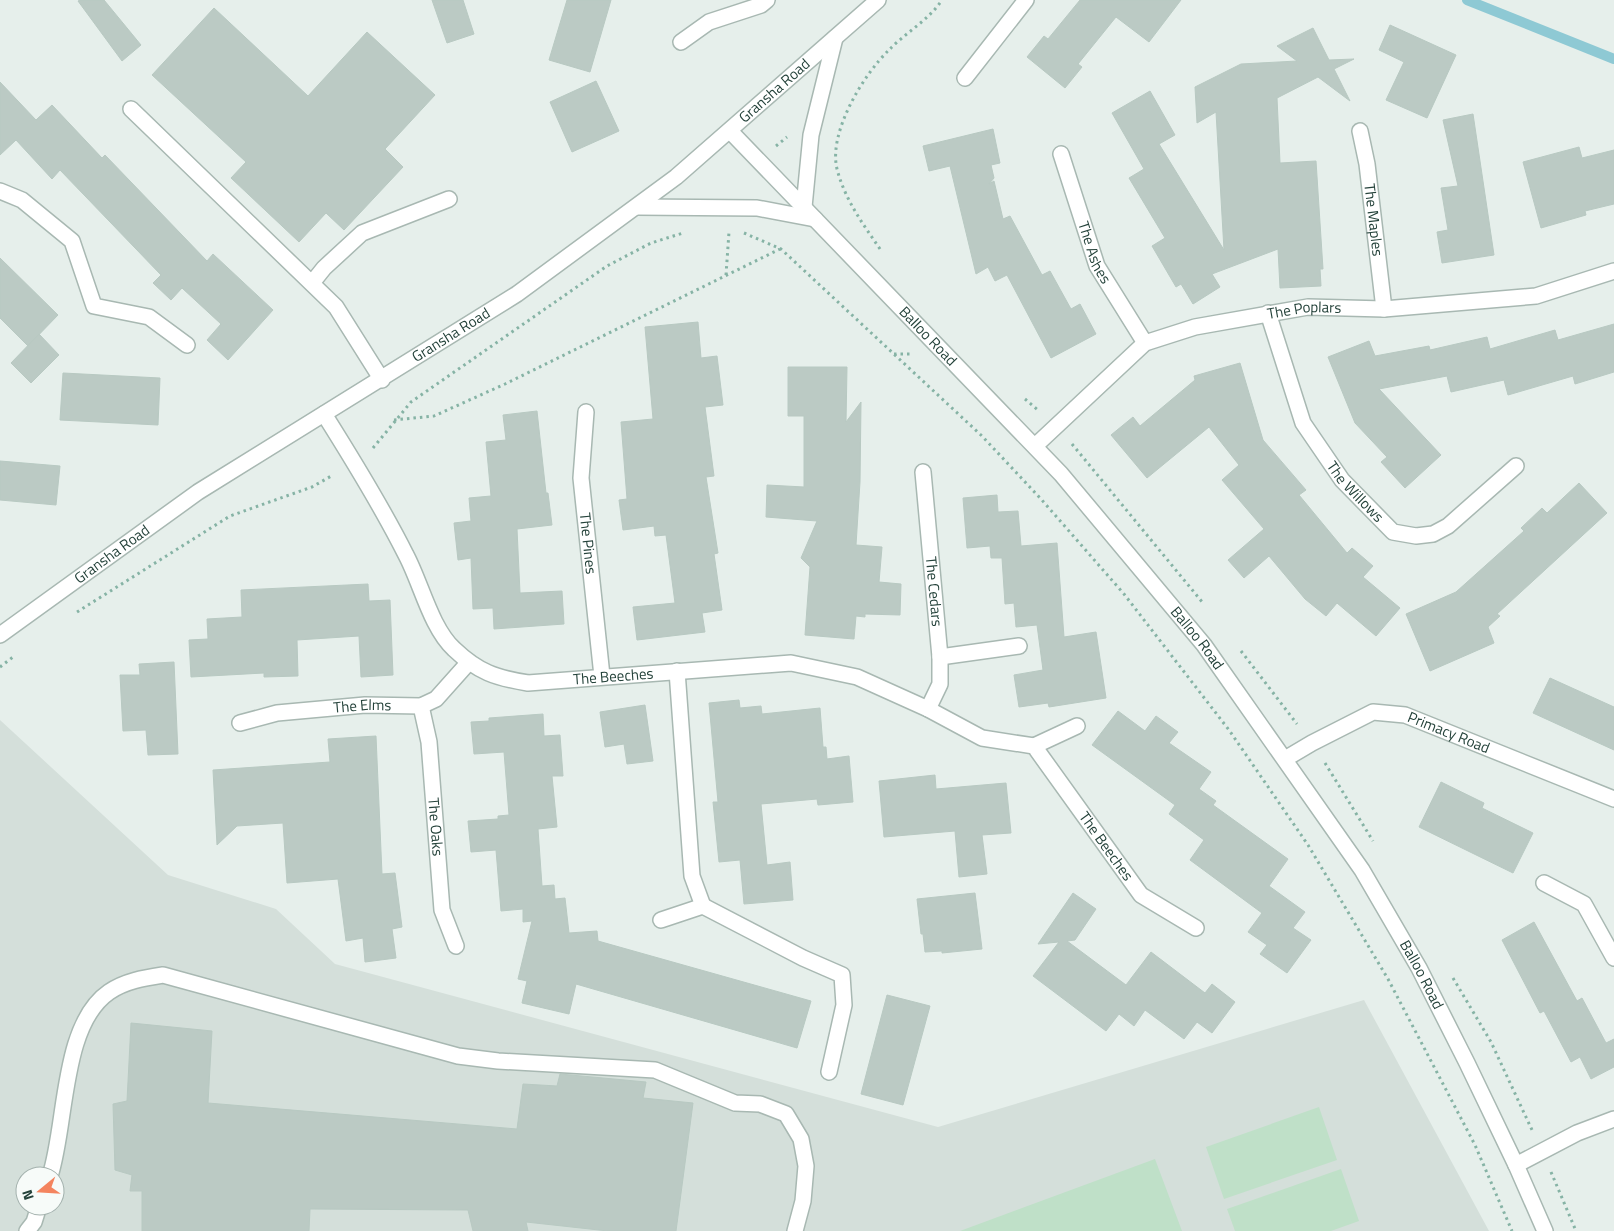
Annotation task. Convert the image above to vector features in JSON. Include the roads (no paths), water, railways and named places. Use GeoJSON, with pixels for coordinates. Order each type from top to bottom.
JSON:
{"type":"FeatureCollection","features":[{"type":"Feature","properties":{"kind":"street"},"geometry":{"type":"LineString","coordinates":[[680,42],[709,22],[761,5],[767,0]]}},
{"type":"Feature","properties":{"kind":"street","name":"Gransha Road"},"geometry":{"type":"LineString","coordinates":[[2,629],[198,492],[382,380],[517,294],[637,207],[730,131],[878,0]]}},
{"type":"Feature","properties":{"kind":"street"},"geometry":{"type":"LineString","coordinates":[[965,78],[1026,0]]}},
{"type":"Feature","properties":{"kind":"street"},"geometry":{"type":"LineString","coordinates":[[804,207],[811,135],[835,38]]}},
{"type":"Feature","properties":{"kind":"street"},"geometry":{"type":"LineString","coordinates":[[131,109],[336,307],[382,380]]}},
{"type":"Feature","properties":{"kind":"street","name":"Balloo Road"},"geometry":{"type":"LineString","coordinates":[[730,131],[1061,474],[1204,645],[1362,870],[1414,960],[1516,1165],[1545,1231]]}},
{"type":"Feature","properties":{"kind":"street","name":"The Maples"},"geometry":{"type":"LineString","coordinates":[[1360,131],[1384,309]]}},
{"type":"Feature","properties":{"kind":"street","name":"The Ashes"},"geometry":{"type":"LineString","coordinates":[[1061,154],[1097,266],[1145,343]]}},
{"type":"Feature","properties":{"kind":"street"},"geometry":{"type":"LineString","coordinates":[[0,191],[22,200],[72,241],[94,306],[149,317],[187,345]]}},
{"type":"Feature","properties":{"kind":"street"},"geometry":{"type":"LineString","coordinates":[[312,283],[324,268],[362,232],[449,199]]}},
{"type":"Feature","properties":{"kind":"street"},"geometry":{"type":"LineString","coordinates":[[637,207],[757,208],[816,219]]}},
{"type":"Feature","properties":{"kind":"street","name":"The Poplars"},"geometry":{"type":"LineString","coordinates":[[1035,446],[1145,343],[1195,327],[1308,307],[1384,309],[1536,296],[1614,271]]}},
{"type":"Feature","properties":{"kind":"street","name":"The Willows"},"geometry":{"type":"LineString","coordinates":[[1268,313],[1303,423],[1342,480],[1394,532],[1416,536],[1433,534],[1448,526],[1516,466]]}},
{"type":"Feature","properties":{"kind":"street","name":"The Pines"},"geometry":{"type":"LineString","coordinates":[[586,412],[581,478],[602,676]]}},
{"type":"Feature","properties":{"kind":"street","name":"The Beeches"},"geometry":{"type":"LineString","coordinates":[[324,414],[355,464],[406,555],[440,630],[452,648],[469,662],[496,678],[528,683],[791,663],[857,677],[928,709],[982,738],[1034,746],[1141,895],[1196,928]]}},
{"type":"Feature","properties":{"kind":"street","name":"The Cedars"},"geometry":{"type":"LineString","coordinates":[[922,472],[940,657],[940,684],[928,709]]}},
{"type":"Feature","properties":{"kind":"street"},"geometry":{"type":"LineString","coordinates":[[940,657],[1019,646]]}},
{"type":"Feature","properties":{"kind":"street"},"geometry":{"type":"LineString","coordinates":[[421,706],[436,699],[469,662]]}},
{"type":"Feature","properties":{"kind":"street"},"geometry":{"type":"LineString","coordinates":[[677,671],[692,876],[703,906],[803,958],[842,975],[844,1005],[829,1072]]}},
{"type":"Feature","properties":{"kind":"street","name":"The Elms"},"geometry":{"type":"LineString","coordinates":[[240,723],[277,713],[306,710],[365,705],[421,706]]}},
{"type":"Feature","properties":{"kind":"street","name":"The Oaks"},"geometry":{"type":"LineString","coordinates":[[421,706],[429,742],[442,910],[456,946]]}},
{"type":"Feature","properties":{"kind":"street","name":"Primacy Road"},"geometry":{"type":"LineString","coordinates":[[1285,759],[1372,712],[1405,715],[1614,799]]}},
{"type":"Feature","properties":{"kind":"street"},"geometry":{"type":"LineString","coordinates":[[1034,746],[1077,726]]}},
{"type":"Feature","properties":{"kind":"street"},"geometry":{"type":"LineString","coordinates":[[1544,883],[1584,904],[1613,953]]}},
{"type":"Feature","properties":{"kind":"street"},"geometry":{"type":"LineString","coordinates":[[661,920],[703,906]]}},
{"type":"Feature","properties":{"kind":"street"},"geometry":{"type":"LineString","coordinates":[[52,1166],[71,1060],[86,1017],[109,992],[138,978],[163,975],[458,1056],[498,1062],[655,1070],[735,1103],[760,1104],[786,1114],[800,1139],[806,1166],[803,1201],[796,1231]]}},
{"type":"Feature","properties":{"kind":"street"},"geometry":{"type":"LineString","coordinates":[[1516,1165],[1577,1134],[1614,1119]]}},
{"type":"Feature","properties":{"kind":"street"},"geometry":{"type":"LineString","coordinates":[[27,1231],[36,1216]]}},
{"type":"Feature","properties":{"kind":"waterway"},"geometry":{"type":"LineString","coordinates":[[1467,0],[1614,59]]}}]}
